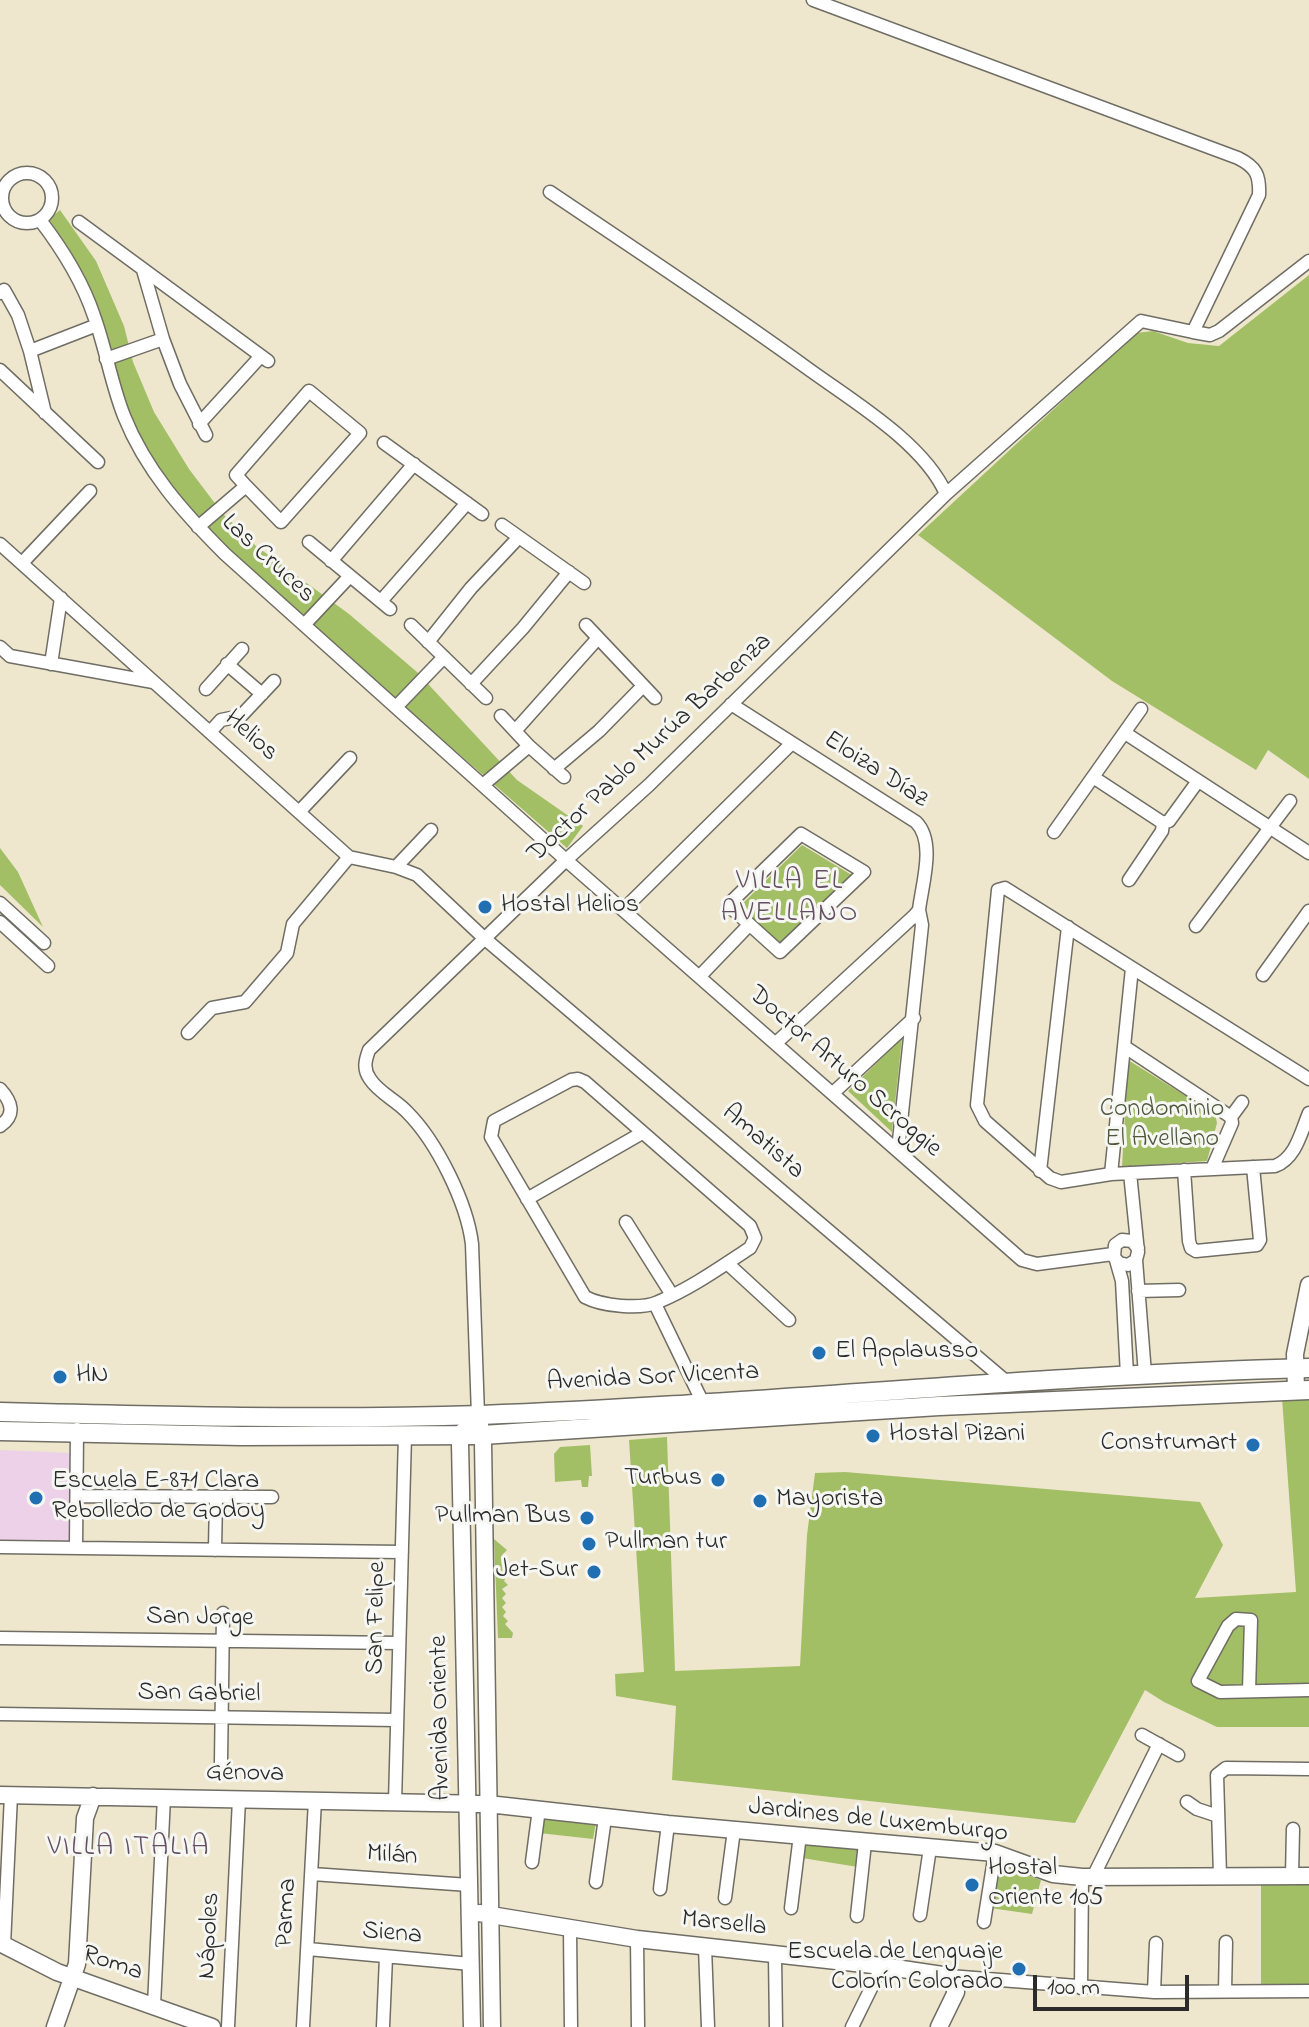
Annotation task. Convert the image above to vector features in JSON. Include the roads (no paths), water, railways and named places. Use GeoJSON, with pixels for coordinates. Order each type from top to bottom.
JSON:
{"type":"FeatureCollection","features":[{"type":"Feature","properties":{"kind":"main road","name":"Avenida Sor Vicenta"},"geometry":{"type":"LineString","coordinates":[[0,1412],[214,1417],[478,1415],[694,1404],[1136,1374],[1302,1368]]}},
{"type":"Feature","properties":{"kind":"main road"},"geometry":{"type":"LineString","coordinates":[[1120,1397],[1138,1385],[1136,1374]]}},
{"type":"Feature","properties":{"kind":"main road"},"geometry":{"type":"LineString","coordinates":[[939,1406],[958,1396],[965,1386]]}},
{"type":"Feature","properties":{"kind":"main road","name":"Avenida Sor Vicenta"},"geometry":{"type":"LineString","coordinates":[[0,1431],[228,1436],[482,1435],[939,1406],[1303,1391]]}},
{"type":"Feature","properties":{"kind":"main road"},"geometry":{"type":"LineString","coordinates":[[671,1423],[676,1413],[694,1404]]}},
{"type":"Feature","properties":{"kind":"street"},"geometry":{"type":"LineString","coordinates":[[813,0],[1252,165],[1260,177],[1259,195],[1193,332],[1210,335],[1219,331],[1309,261]]}},
{"type":"Feature","properties":{"kind":"street"},"geometry":{"type":"LineString","coordinates":[[25,173],[45,181],[52,194],[50,209],[40,220],[25,223],[3,214],[3,181],[25,173]]}},
{"type":"Feature","properties":{"kind":"street"},"geometry":{"type":"LineString","coordinates":[[550,192],[855,402],[903,441],[938,476],[946,494]]}},
{"type":"Feature","properties":{"kind":"street","name":"Las Cruces"},"geometry":{"type":"LineString","coordinates":[[40,220],[70,262],[97,325],[125,418],[144,458],[170,495],[198,527],[304,625],[566,860]]}},
{"type":"Feature","properties":{"kind":"street"},"geometry":{"type":"LineString","coordinates":[[79,222],[264,359],[202,429],[163,339],[143,270]]}},
{"type":"Feature","properties":{"kind":"street"},"geometry":{"type":"LineString","coordinates":[[0,293],[4,290],[18,315],[45,413]]}},
{"type":"Feature","properties":{"kind":"street","name":"Doctor Pablo Murúa Barbenza"},"geometry":{"type":"LineString","coordinates":[[367,1074],[365,1067],[369,1050],[566,860],[649,785],[946,494],[1141,321],[1193,332]]}},
{"type":"Feature","properties":{"kind":"street"},"geometry":{"type":"LineString","coordinates":[[30,351],[97,325]]}},
{"type":"Feature","properties":{"kind":"street"},"geometry":{"type":"LineString","coordinates":[[106,359],[163,339]]}},
{"type":"Feature","properties":{"kind":"street"},"geometry":{"type":"LineString","coordinates":[[0,370],[98,462]]}},
{"type":"Feature","properties":{"kind":"street"},"geometry":{"type":"LineString","coordinates":[[309,391],[360,433],[281,522],[246,486],[236,475],[309,391]]}},
{"type":"Feature","properties":{"kind":"street"},"geometry":{"type":"LineString","coordinates":[[384,443],[482,514]]}},
{"type":"Feature","properties":{"kind":"street"},"geometry":{"type":"LineString","coordinates":[[331,561],[414,464]]}},
{"type":"Feature","properties":{"kind":"street"},"geometry":{"type":"LineString","coordinates":[[198,527],[246,486]]}},
{"type":"Feature","properties":{"kind":"street"},"geometry":{"type":"LineString","coordinates":[[22,563],[90,491]]}},
{"type":"Feature","properties":{"kind":"street"},"geometry":{"type":"LineString","coordinates":[[309,542],[385,605],[467,503]]}},
{"type":"Feature","properties":{"kind":"street"},"geometry":{"type":"LineString","coordinates":[[502,525],[584,583]]}},
{"type":"Feature","properties":{"kind":"street"},"geometry":{"type":"LineString","coordinates":[[428,642],[471,588],[519,537]]}},
{"type":"Feature","properties":{"kind":"street","name":"Helios"},"geometry":{"type":"LineString","coordinates":[[0,544],[349,857],[417,875],[484,938]]}},
{"type":"Feature","properties":{"kind":"street"},"geometry":{"type":"LineString","coordinates":[[471,684],[569,572]]}},
{"type":"Feature","properties":{"kind":"street"},"geometry":{"type":"LineString","coordinates":[[304,625],[350,576]]}},
{"type":"Feature","properties":{"kind":"street"},"geometry":{"type":"LineString","coordinates":[[51,664],[61,598]]}},
{"type":"Feature","properties":{"kind":"street"},"geometry":{"type":"LineString","coordinates":[[411,625],[486,698]]}},
{"type":"Feature","properties":{"kind":"street"},"geometry":{"type":"LineString","coordinates":[[586,625],[655,698]]}},
{"type":"Feature","properties":{"kind":"street"},"geometry":{"type":"LineString","coordinates":[[515,731],[598,638]]}},
{"type":"Feature","properties":{"kind":"street"},"geometry":{"type":"LineString","coordinates":[[0,647],[10,656],[156,683]]}},
{"type":"Feature","properties":{"kind":"street"},"geometry":{"type":"LineString","coordinates":[[206,689],[242,649]]}},
{"type":"Feature","properties":{"kind":"street"},"geometry":{"type":"LineString","coordinates":[[396,707],[444,657]]}},
{"type":"Feature","properties":{"kind":"street"},"geometry":{"type":"LineString","coordinates":[[227,664],[262,694]]}},
{"type":"Feature","properties":{"kind":"street"},"geometry":{"type":"LineString","coordinates":[[211,731],[221,720],[241,716],[274,681]]}},
{"type":"Feature","properties":{"kind":"street"},"geometry":{"type":"LineString","coordinates":[[501,716],[559,773],[643,686]]}},
{"type":"Feature","properties":{"kind":"street","name":"Eloiza Díaz"},"geometry":{"type":"LineString","coordinates":[[731,704],[923,829],[927,846],[919,910]]}},
{"type":"Feature","properties":{"kind":"street"},"geometry":{"type":"LineString","coordinates":[[1054,832],[1141,709]]}},
{"type":"Feature","properties":{"kind":"street"},"geometry":{"type":"LineString","coordinates":[[1125,733],[1309,853]]}},
{"type":"Feature","properties":{"kind":"street"},"geometry":{"type":"LineString","coordinates":[[624,909],[791,744]]}},
{"type":"Feature","properties":{"kind":"street"},"geometry":{"type":"LineString","coordinates":[[484,784],[529,746]]}},
{"type":"Feature","properties":{"kind":"street"},"geometry":{"type":"LineString","coordinates":[[299,812],[350,758]]}},
{"type":"Feature","properties":{"kind":"street"},"geometry":{"type":"LineString","coordinates":[[1093,777],[1163,823]]}},
{"type":"Feature","properties":{"kind":"street"},"geometry":{"type":"LineString","coordinates":[[1163,823],[1169,821],[1198,781]]}},
{"type":"Feature","properties":{"kind":"street"},"geometry":{"type":"LineString","coordinates":[[1196,926],[1290,801]]}},
{"type":"Feature","properties":{"kind":"street"},"geometry":{"type":"LineString","coordinates":[[1129,880],[1162,831],[1163,823]]}},
{"type":"Feature","properties":{"kind":"street"},"geometry":{"type":"LineString","coordinates":[[396,867],[431,830]]}},
{"type":"Feature","properties":{"kind":"street"},"geometry":{"type":"LineString","coordinates":[[801,834],[864,872],[780,952],[749,925],[728,905],[801,834]]}},
{"type":"Feature","properties":{"kind":"street"},"geometry":{"type":"LineString","coordinates":[[188,1033],[212,1008],[245,1002],[287,953],[293,924],[349,857]]}},
{"type":"Feature","properties":{"kind":"street","name":"Doctor Arturo Scroggie"},"geometry":{"type":"LineString","coordinates":[[566,860],[1025,1262],[1037,1264],[1114,1257],[1124,1265],[1137,1254]]}},
{"type":"Feature","properties":{"kind":"street"},"geometry":{"type":"LineString","coordinates":[[1309,1079],[1005,888],[998,890],[977,1105],[985,1121],[1040,1171],[1061,1182],[1111,1174],[1266,1168],[1285,1162],[1291,1155],[1309,1113]]}},
{"type":"Feature","properties":{"kind":"street"},"geometry":{"type":"LineString","coordinates":[[0,903],[44,943]]}},
{"type":"Feature","properties":{"kind":"street"},"geometry":{"type":"LineString","coordinates":[[898,1150],[914,1018],[922,925],[919,910]]}},
{"type":"Feature","properties":{"kind":"street"},"geometry":{"type":"LineString","coordinates":[[776,1043],[919,910]]}},
{"type":"Feature","properties":{"kind":"street"},"geometry":{"type":"LineString","coordinates":[[1263,975],[1309,911]]}},
{"type":"Feature","properties":{"kind":"street"},"geometry":{"type":"LineString","coordinates":[[0,922],[48,966]]}},
{"type":"Feature","properties":{"kind":"street"},"geometry":{"type":"LineString","coordinates":[[700,976],[749,925]]}},
{"type":"Feature","properties":{"kind":"street"},"geometry":{"type":"LineString","coordinates":[[1040,1171],[1068,927]]}},
{"type":"Feature","properties":{"kind":"street","name":"Amatista"},"geometry":{"type":"LineString","coordinates":[[484,938],[1008,1383]]}},
{"type":"Feature","properties":{"kind":"street"},"geometry":{"type":"LineString","coordinates":[[1111,1174],[1132,968]]}},
{"type":"Feature","properties":{"kind":"street"},"geometry":{"type":"LineString","coordinates":[[833,1093],[914,1018]]}},
{"type":"Feature","properties":{"kind":"street"},"geometry":{"type":"LineString","coordinates":[[1125,1047],[1231,1117]]}},
{"type":"Feature","properties":{"kind":"street","name":"Avenida Oriente"},"geometry":{"type":"LineString","coordinates":[[367,1074],[377,1088],[417,1122],[463,1205],[472,1244],[478,1415],[482,1435],[492,2027]]}},
{"type":"Feature","properties":{"kind":"street"},"geometry":{"type":"LineString","coordinates":[[578,1079],[753,1228],[755,1238],[753,1245],[727,1263],[655,1304],[614,1306],[585,1297],[527,1199],[491,1137],[494,1121],[578,1079]]}},
{"type":"Feature","properties":{"kind":"street"},"geometry":{"type":"LineString","coordinates":[[0,1089],[10,1100],[11,1109],[8,1119],[0,1126]]}},
{"type":"Feature","properties":{"kind":"street"},"geometry":{"type":"LineString","coordinates":[[1212,1169],[1232,1123],[1231,1117],[1242,1102]]}},
{"type":"Feature","properties":{"kind":"street"},"geometry":{"type":"LineString","coordinates":[[527,1199],[642,1133]]}},
{"type":"Feature","properties":{"kind":"street"},"geometry":{"type":"LineString","coordinates":[[1184,1170],[1189,1241],[1196,1251],[1257,1245],[1260,1240],[1253,1167]]}},
{"type":"Feature","properties":{"kind":"street"},"geometry":{"type":"LineString","coordinates":[[1130,1173],[1136,1218],[1136,1374]]}},
{"type":"Feature","properties":{"kind":"street"},"geometry":{"type":"LineString","coordinates":[[1136,1218],[1122,1240],[1115,1245],[1114,1257],[1122,1281],[1136,1374]]}},
{"type":"Feature","properties":{"kind":"street"},"geometry":{"type":"LineString","coordinates":[[626,1222],[672,1295]]}},
{"type":"Feature","properties":{"kind":"street"},"geometry":{"type":"LineString","coordinates":[[1122,1240],[1132,1241],[1137,1254]]}},
{"type":"Feature","properties":{"kind":"street"},"geometry":{"type":"LineString","coordinates":[[727,1263],[789,1320]]}},
{"type":"Feature","properties":{"kind":"street"},"geometry":{"type":"LineString","coordinates":[[1303,1391],[1303,1341],[1309,1285]]}},
{"type":"Feature","properties":{"kind":"street"},"geometry":{"type":"LineString","coordinates":[[1138,1291],[1179,1290]]}},
{"type":"Feature","properties":{"kind":"street"},"geometry":{"type":"LineString","coordinates":[[655,1304],[694,1404]]}},
{"type":"Feature","properties":{"kind":"street"},"geometry":{"type":"LineString","coordinates":[[76,1414],[76,1548]]}},
{"type":"Feature","properties":{"kind":"street"},"geometry":{"type":"LineString","coordinates":[[460,1435],[478,1415]]}},
{"type":"Feature","properties":{"kind":"street","name":"San Felipe"},"geometry":{"type":"LineString","coordinates":[[395,1802],[405,1435]]}},
{"type":"Feature","properties":{"kind":"street","name":"Avenida Oriente"},"geometry":{"type":"LineString","coordinates":[[460,1435],[472,2027]]}},
{"type":"Feature","properties":{"kind":"street"},"geometry":{"type":"LineString","coordinates":[[77,1496],[272,1497]]}},
{"type":"Feature","properties":{"kind":"street"},"geometry":{"type":"LineString","coordinates":[[215,1550],[216,1497]]}},
{"type":"Feature","properties":{"kind":"street"},"geometry":{"type":"LineString","coordinates":[[462,1522],[484,1519]]}},
{"type":"Feature","properties":{"kind":"street"},"geometry":{"type":"LineString","coordinates":[[0,1547],[402,1552]]}},
{"type":"Feature","properties":{"kind":"street"},"geometry":{"type":"LineString","coordinates":[[221,1762],[223,1613]]}},
{"type":"Feature","properties":{"kind":"street"},"geometry":{"type":"LineString","coordinates":[[1249,1691],[1251,1620],[1236,1619],[1228,1626],[1198,1681],[1220,1692],[1309,1690]]}},
{"type":"Feature","properties":{"kind":"street","name":"San Jorge"},"geometry":{"type":"LineString","coordinates":[[0,1638],[399,1643]]}},
{"type":"Feature","properties":{"kind":"street"},"geometry":{"type":"LineString","coordinates":[[464,1643],[469,1651],[486,1652]]}},
{"type":"Feature","properties":{"kind":"street","name":"San Gabriel"},"geometry":{"type":"LineString","coordinates":[[0,1714],[397,1720]]}},
{"type":"Feature","properties":{"kind":"street"},"geometry":{"type":"LineString","coordinates":[[1142,1735],[1178,1755]]}},
{"type":"Feature","properties":{"kind":"street"},"geometry":{"type":"LineString","coordinates":[[1081,1988],[1087,1877],[1159,1744]]}},
{"type":"Feature","properties":{"kind":"street"},"geometry":{"type":"LineString","coordinates":[[1220,1875],[1217,1775],[1226,1768],[1309,1769]]}},
{"type":"Feature","properties":{"kind":"street"},"geometry":{"type":"LineString","coordinates":[[2,1944],[5,1795]]}},
{"type":"Feature","properties":{"kind":"street","name":"Génova"},"geometry":{"type":"LineString","coordinates":[[5,1795],[488,1804]]}},
{"type":"Feature","properties":{"kind":"street"},"geometry":{"type":"LineString","coordinates":[[55,2027],[73,1977],[80,1936],[85,1818],[93,1796]]}},
{"type":"Feature","properties":{"kind":"street"},"geometry":{"type":"LineString","coordinates":[[154,2005],[164,1797]]}},
{"type":"Feature","properties":{"kind":"street","name":"Nápoles"},"geometry":{"type":"LineString","coordinates":[[228,2027],[239,1799]]}},
{"type":"Feature","properties":{"kind":"street","name":"Parma"},"geometry":{"type":"LineString","coordinates":[[303,2027],[315,1800]]}},
{"type":"Feature","properties":{"kind":"street"},"geometry":{"type":"LineString","coordinates":[[1187,1802],[1218,1816]]}},
{"type":"Feature","properties":{"kind":"street","name":"Jardines de Luxemburgo"},"geometry":{"type":"LineString","coordinates":[[488,1804],[605,1818],[995,1853],[1053,1874],[1087,1877],[1301,1876]]}},
{"type":"Feature","properties":{"kind":"street"},"geometry":{"type":"LineString","coordinates":[[532,1862],[539,1809]]}},
{"type":"Feature","properties":{"kind":"street"},"geometry":{"type":"LineString","coordinates":[[596,1882],[605,1818]]}},
{"type":"Feature","properties":{"kind":"street"},"geometry":{"type":"LineString","coordinates":[[660,1889],[668,1824]]}},
{"type":"Feature","properties":{"kind":"street"},"geometry":{"type":"LineString","coordinates":[[1293,1829],[1301,1876]]}},
{"type":"Feature","properties":{"kind":"street"},"geometry":{"type":"LineString","coordinates":[[725,1898],[734,1830]]}},
{"type":"Feature","properties":{"kind":"street"},"geometry":{"type":"LineString","coordinates":[[791,1908],[800,1835]]}},
{"type":"Feature","properties":{"kind":"street"},"geometry":{"type":"LineString","coordinates":[[857,1916],[865,1843]]}},
{"type":"Feature","properties":{"kind":"street"},"geometry":{"type":"LineString","coordinates":[[920,1915],[930,1848]]}},
{"type":"Feature","properties":{"kind":"street"},"geometry":{"type":"LineString","coordinates":[[984,1922],[995,1853]]}},
{"type":"Feature","properties":{"kind":"street","name":"Milán"},"geometry":{"type":"LineString","coordinates":[[312,1874],[469,1885]]}},
{"type":"Feature","properties":{"kind":"street","name":"Marsella"},"geometry":{"type":"LineString","coordinates":[[470,1912],[637,1939],[949,1976],[1154,1992],[1309,1991]]}},
{"type":"Feature","properties":{"kind":"street"},"geometry":{"type":"LineString","coordinates":[[570,1930],[571,2027]]}},
{"type":"Feature","properties":{"kind":"street"},"geometry":{"type":"LineString","coordinates":[[637,1939],[638,2027]]}},
{"type":"Feature","properties":{"kind":"street"},"geometry":{"type":"LineString","coordinates":[[1225,1991],[1226,1942]]}},
{"type":"Feature","properties":{"kind":"street"},"geometry":{"type":"LineString","coordinates":[[1154,1992],[1156,1943]]}},
{"type":"Feature","properties":{"kind":"street","name":"Roma"},"geometry":{"type":"LineString","coordinates":[[2,1944],[73,1977],[212,2027]]}},
{"type":"Feature","properties":{"kind":"street"},"geometry":{"type":"LineString","coordinates":[[705,1947],[708,2027]]}},
{"type":"Feature","properties":{"kind":"street","name":"Siena"},"geometry":{"type":"LineString","coordinates":[[308,1949],[471,1964]]}},
{"type":"Feature","properties":{"kind":"street"},"geometry":{"type":"LineString","coordinates":[[775,1955],[776,2027]]}},
{"type":"Feature","properties":{"kind":"street"},"geometry":{"type":"LineString","coordinates":[[383,2027],[386,1957]]}},
{"type":"Feature","properties":{"kind":"street"},"geometry":{"type":"LineString","coordinates":[[852,2027],[882,1966]]}},
{"type":"Feature","properties":{"kind":"street"},"geometry":{"type":"LineString","coordinates":[[939,2027],[956,1992],[949,1976]]}},
{"type":"Feature","properties":{"kind":"place","name":"Hostal Helios"},"geometry":{"type":"Point","coordinates":[485,907]}},
{"type":"Feature","properties":{"kind":"place","name":"El Applausso"},"geometry":{"type":"Point","coordinates":[819,1353]}},
{"type":"Feature","properties":{"kind":"place","name":"HN"},"geometry":{"type":"Point","coordinates":[60,1377]}},
{"type":"Feature","properties":{"kind":"place","name":"Hostal Pizani"},"geometry":{"type":"Point","coordinates":[873,1436]}},
{"type":"Feature","properties":{"kind":"place","name":"Construmart"},"geometry":{"type":"Point","coordinates":[1253,1445]}},
{"type":"Feature","properties":{"kind":"place","name":"Turbus"},"geometry":{"type":"Point","coordinates":[718,1480]}},
{"type":"Feature","properties":{"kind":"place","name":"Escuela E-871 Clara Rebolledo de Godoy"},"geometry":{"type":"Point","coordinates":[36,1498]}},
{"type":"Feature","properties":{"kind":"place","name":"Mayorista"},"geometry":{"type":"Point","coordinates":[760,1501]}},
{"type":"Feature","properties":{"kind":"place","name":"Pullman Bus"},"geometry":{"type":"Point","coordinates":[587,1518]}},
{"type":"Feature","properties":{"kind":"place","name":"Pullman tur"},"geometry":{"type":"Point","coordinates":[589,1544]}},
{"type":"Feature","properties":{"kind":"place","name":"Jet-Sur"},"geometry":{"type":"Point","coordinates":[594,1572]}},
{"type":"Feature","properties":{"kind":"place","name":"Hostal Oriente 105"},"geometry":{"type":"Point","coordinates":[972,1885]}},
{"type":"Feature","properties":{"kind":"place","name":"Escuela de Lenguaje Colorín Colorado"},"geometry":{"type":"Point","coordinates":[1019,1969]}},
{"type":"Feature","properties":{"kind":"district","name":"VILLA EL AVELLANO"},"geometry":{"type":"Point","coordinates":[790,899]}},
{"type":"Feature","properties":{"kind":"district","name":"VILLA ITALIA"},"geometry":{"type":"Point","coordinates":[129,1849]}},
{"type":"Feature","properties":{"kind":"park label","name":"Condominio El Avellano"},"geometry":{"type":"Point","coordinates":[1162,1126]}}]}
